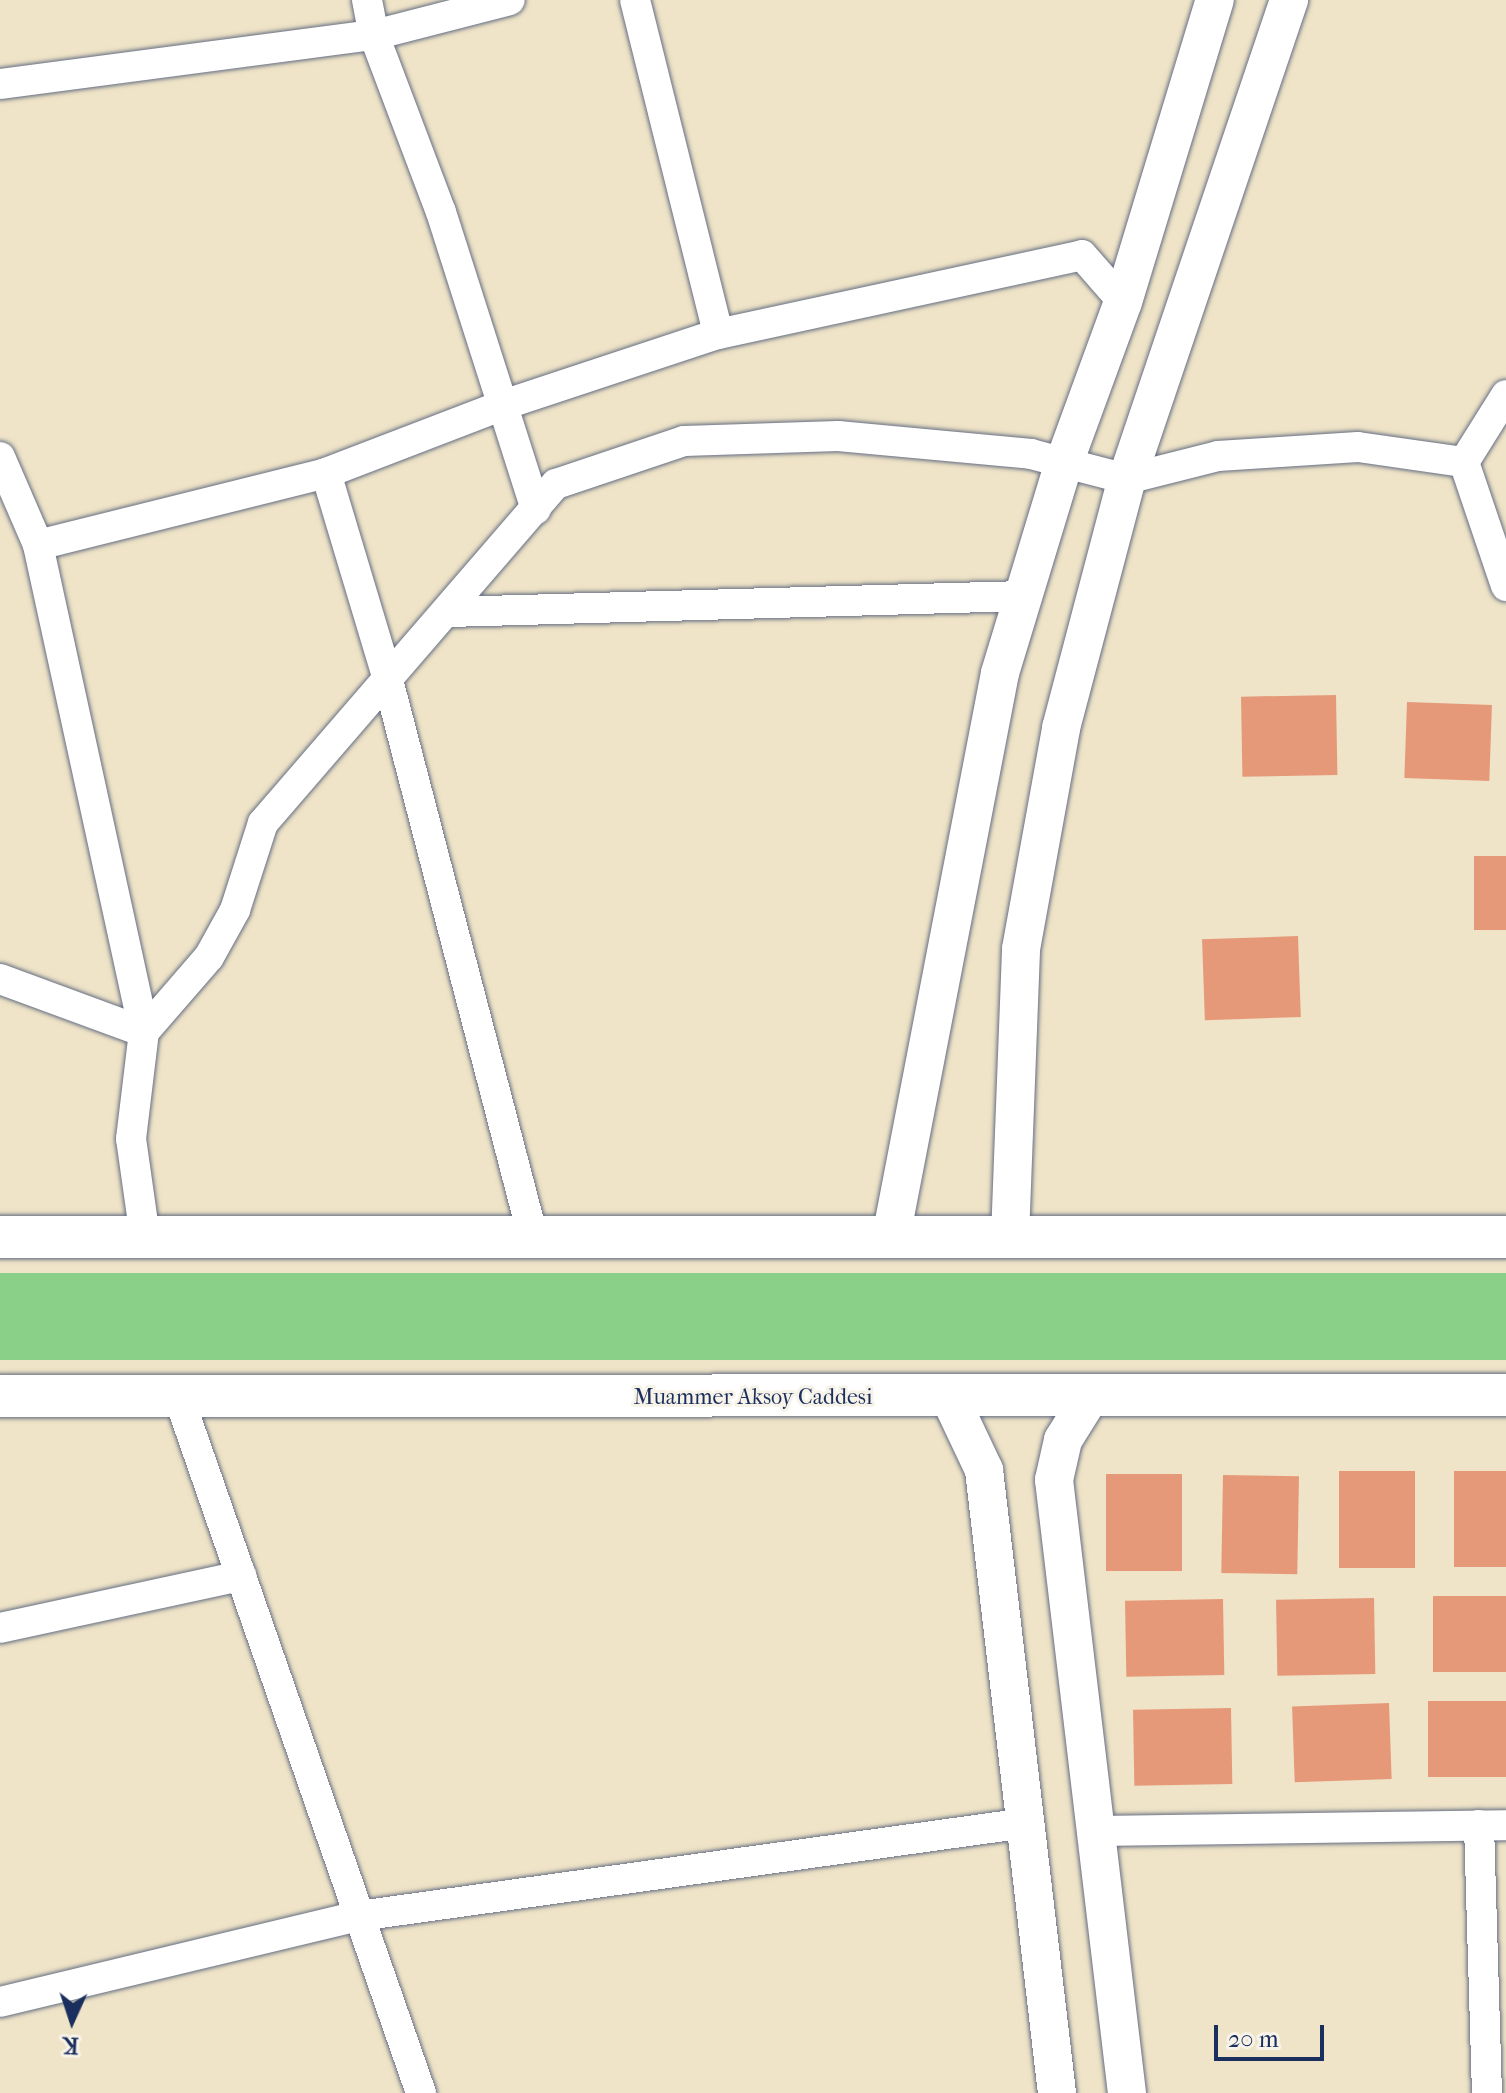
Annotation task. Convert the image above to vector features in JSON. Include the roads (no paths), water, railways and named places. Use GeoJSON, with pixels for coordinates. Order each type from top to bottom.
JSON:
{"type":"FeatureCollection","features":[{"type":"Feature","properties":{"kind":"main road"},"geometry":{"type":"LineString","coordinates":[[0,1237],[1506,1237]]}},
{"type":"Feature","properties":{"kind":"main road","name":"Muammer Aksoy Caddesi"},"geometry":{"type":"LineString","coordinates":[[0,1396],[950,1398],[1506,1395]]}},
{"type":"Feature","properties":{"kind":"street"},"geometry":{"type":"LineString","coordinates":[[367,0],[374,35],[441,212],[536,509]]}},
{"type":"Feature","properties":{"kind":"street"},"geometry":{"type":"LineString","coordinates":[[0,84],[374,35],[510,0]]}},
{"type":"Feature","properties":{"kind":"street"},"geometry":{"type":"LineString","coordinates":[[635,0],[718,334]]}},
{"type":"Feature","properties":{"kind":"street"},"geometry":{"type":"LineString","coordinates":[[891,1237],[1000,673],[1064,463],[1123,302],[1215,0]]}},
{"type":"Feature","properties":{"kind":"street"},"geometry":{"type":"LineString","coordinates":[[1010,1237],[1021,949],[1061,728],[1127,479],[1289,0]]}},
{"type":"Feature","properties":{"kind":"street"},"geometry":{"type":"LineString","coordinates":[[38,545],[326,473],[503,405],[718,334],[1082,255],[1123,302]]}},
{"type":"Feature","properties":{"kind":"street"},"geometry":{"type":"LineString","coordinates":[[1464,462],[1506,395]]}},
{"type":"Feature","properties":{"kind":"street"},"geometry":{"type":"LineString","coordinates":[[144,1032],[209,957],[235,910],[263,823],[556,484],[684,441],[838,436],[1031,454],[1127,479],[1218,456],[1358,447],[1464,462]]}},
{"type":"Feature","properties":{"kind":"street"},"geometry":{"type":"LineString","coordinates":[[0,457],[38,545],[144,1032],[131,1139],[145,1237]]}},
{"type":"Feature","properties":{"kind":"street"},"geometry":{"type":"LineString","coordinates":[[1464,462],[1506,586]]}},
{"type":"Feature","properties":{"kind":"street"},"geometry":{"type":"LineString","coordinates":[[326,473],[388,680],[533,1237]]}},
{"type":"Feature","properties":{"kind":"street"},"geometry":{"type":"LineString","coordinates":[[448,612],[1023,596]]}},
{"type":"Feature","properties":{"kind":"street"},"geometry":{"type":"LineString","coordinates":[[0,979],[144,1032]]}},
{"type":"Feature","properties":{"kind":"street"},"geometry":{"type":"LineString","coordinates":[[1091,1395],[1063,1440],[1054,1480],[1127,2093]]}},
{"type":"Feature","properties":{"kind":"street"},"geometry":{"type":"LineString","coordinates":[[179,1398],[421,2093]]}},
{"type":"Feature","properties":{"kind":"street"},"geometry":{"type":"LineString","coordinates":[[950,1398],[984,1470],[1057,2093]]}},
{"type":"Feature","properties":{"kind":"street"},"geometry":{"type":"LineString","coordinates":[[0,1628],[241,1576]]}},
{"type":"Feature","properties":{"kind":"street"},"geometry":{"type":"LineString","coordinates":[[0,2002],[359,1916],[1026,1823]]}},
{"type":"Feature","properties":{"kind":"street"},"geometry":{"type":"LineString","coordinates":[[1095,1831],[1492,1825],[1487,2093]]}}]}
